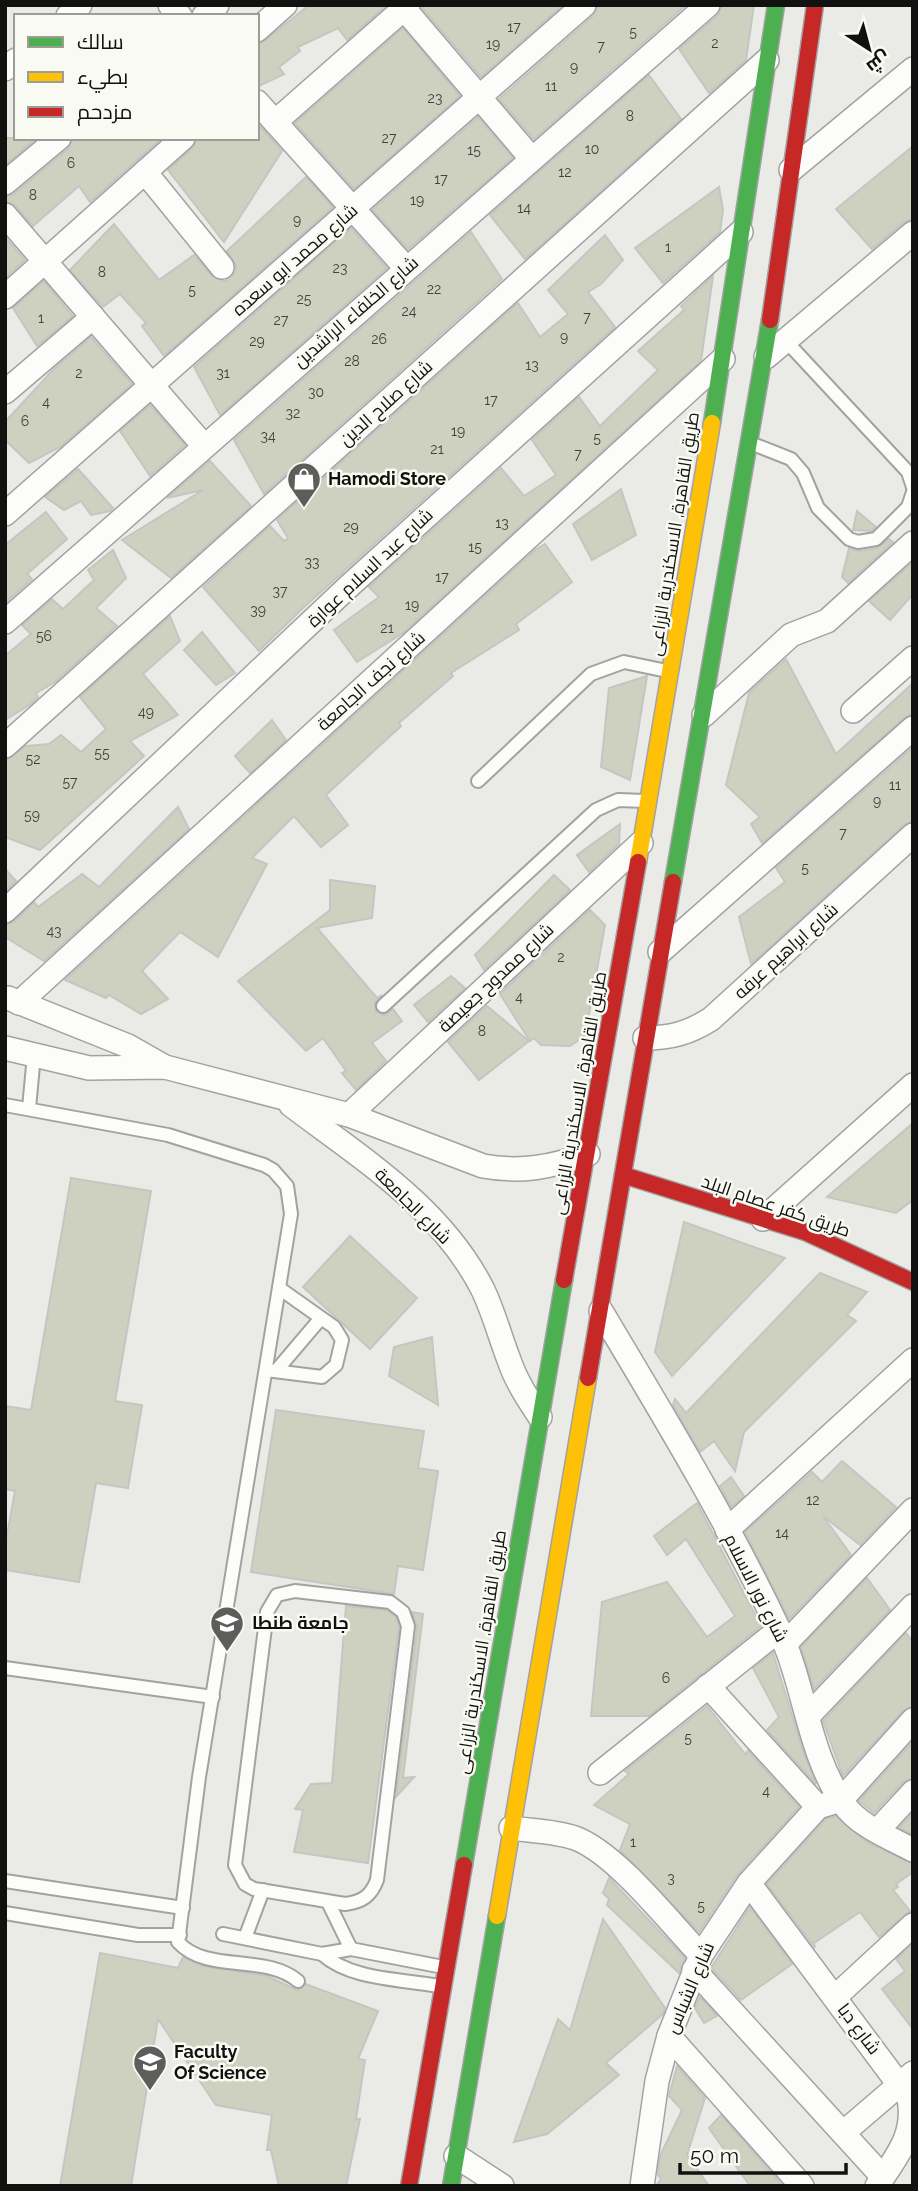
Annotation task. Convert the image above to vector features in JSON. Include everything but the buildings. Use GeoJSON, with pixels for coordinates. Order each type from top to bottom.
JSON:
{"type":"FeatureCollection","features":[{"type":"Feature","properties":{"kind":"main road","name":"طريق القاهرة, الاسكندرية الزراعى"},"geometry":{"type":"LineString","coordinates":[[409,2186],[451,2060],[487,1855],[540,1417],[671,672],[723,359],[776,5]]}},
{"type":"Feature","properties":{"kind":"main road","name":"طريق القاهرة, الاسكندرية الزراعى"},"geometry":{"type":"LineString","coordinates":[[451,2186],[456,2156],[451,2060],[443,1987],[447,1967],[487,1855],[511,1828],[601,1311],[645,1038],[765,358],[817,9]]}},
{"type":"Feature","properties":{"kind":"main road","name":"طريق كفر عصام البلد"},"geometry":{"type":"LineString","coordinates":[[623,1175],[833,1243],[913,1282]]}},
{"type":"Feature","properties":{"kind":"street"},"geometry":{"type":"LineString","coordinates":[[259,28],[285,5]]}},
{"type":"Feature","properties":{"kind":"street","name":"شارع محمد ابو سعده"},"geometry":{"type":"LineString","coordinates":[[7,508],[152,386],[584,5]]}},
{"type":"Feature","properties":{"kind":"street","name":"شارع الخلفاء الراشدين"},"geometry":{"type":"LineString","coordinates":[[5,622],[405,268],[708,5]]}},
{"type":"Feature","properties":{"kind":"street"},"geometry":{"type":"LineString","coordinates":[[275,122],[404,6],[531,158]]}},
{"type":"Feature","properties":{"kind":"street","name":"شارع صلاح الدين"},"geometry":{"type":"LineString","coordinates":[[5,746],[767,60]]}},
{"type":"Feature","properties":{"kind":"street"},"geometry":{"type":"LineString","coordinates":[[791,170],[913,68]]}},
{"type":"Feature","properties":{"kind":"street"},"geometry":{"type":"LineString","coordinates":[[259,104],[405,268]]}},
{"type":"Feature","properties":{"kind":"street"},"geometry":{"type":"LineString","coordinates":[[5,183],[57,140]]}},
{"type":"Feature","properties":{"kind":"street"},"geometry":{"type":"LineString","coordinates":[[5,297],[181,140]]}},
{"type":"Feature","properties":{"kind":"street"},"geometry":{"type":"LineString","coordinates":[[145,172],[222,267]]}},
{"type":"Feature","properties":{"kind":"street"},"geometry":{"type":"LineString","coordinates":[[5,215],[204,446]]}},
{"type":"Feature","properties":{"kind":"street","name":"شارع عبد السلام عوارة"},"geometry":{"type":"LineString","coordinates":[[5,911],[348,587],[741,232]]}},
{"type":"Feature","properties":{"kind":"street"},"geometry":{"type":"LineString","coordinates":[[765,358],[913,233]]}},
{"type":"Feature","properties":{"kind":"street"},"geometry":{"type":"LineString","coordinates":[[5,392],[93,317]]}},
{"type":"Feature","properties":{"kind":"street","name":"شارع نجف الجامعة"},"geometry":{"type":"LineString","coordinates":[[12,1000],[723,359]]}},
{"type":"Feature","properties":{"kind":"street"},"geometry":{"type":"LineString","coordinates":[[701,718],[792,635],[827,621],[913,543]]}},
{"type":"Feature","properties":{"kind":"street"},"geometry":{"type":"LineString","coordinates":[[853,711],[913,658]]}},
{"type":"Feature","properties":{"kind":"street"},"geometry":{"type":"LineString","coordinates":[[660,953],[913,728]]}},
{"type":"Feature","properties":{"kind":"street","name":"شارع ابراهيم عرفه"},"geometry":{"type":"LineString","coordinates":[[645,1038],[680,1035],[711,1019],[913,835]]}},
{"type":"Feature","properties":{"kind":"street","name":"شارع ممدوح جعيصة"},"geometry":{"type":"LineString","coordinates":[[349,1115],[642,842]]}},
{"type":"Feature","properties":{"kind":"street"},"geometry":{"type":"LineString","coordinates":[[12,1000],[128,1046],[165,1067]]}},
{"type":"Feature","properties":{"kind":"street","name":"شارع الجامعة"},"geometry":{"type":"LineString","coordinates":[[5,1048],[89,1068],[165,1067],[286,1101],[349,1115],[483,1166],[504,1170],[545,1168],[587,1154]]}},
{"type":"Feature","properties":{"kind":"street"},"geometry":{"type":"LineString","coordinates":[[763,1219],[913,1085]]}},
{"type":"Feature","properties":{"kind":"street","name":"شارع الجامعة"},"geometry":{"type":"LineString","coordinates":[[286,1101],[379,1169],[421,1209],[455,1247],[482,1288],[514,1372],[540,1417]]}},
{"type":"Feature","properties":{"kind":"street","name":"شارع نور الاسلام"},"geometry":{"type":"LineString","coordinates":[[601,1311],[727,1530],[782,1637],[809,1715],[824,1770],[841,1800],[877,1830],[913,1850]]}},
{"type":"Feature","properties":{"kind":"street"},"geometry":{"type":"LineString","coordinates":[[727,1530],[913,1360]]}},
{"type":"Feature","properties":{"kind":"street"},"geometry":{"type":"LineString","coordinates":[[600,1773],[708,1686],[782,1637],[913,1510]]}},
{"type":"Feature","properties":{"kind":"street"},"geometry":{"type":"LineString","coordinates":[[809,1715],[913,1606]]}},
{"type":"Feature","properties":{"kind":"street"},"geometry":{"type":"LineString","coordinates":[[708,1686],[818,1807],[841,1800],[913,1720]]}},
{"type":"Feature","properties":{"kind":"street"},"geometry":{"type":"LineString","coordinates":[[877,1830],[913,1792]]}},
{"type":"Feature","properties":{"kind":"street","name":"شارع الشباس"},"geometry":{"type":"LineString","coordinates":[[647,2181],[657,2081],[669,2036],[698,1963],[749,1883],[818,1807]]}},
{"type":"Feature","properties":{"kind":"street"},"geometry":{"type":"LineString","coordinates":[[511,1828],[559,1834],[590,1844],[615,1864],[843,2133],[880,2181]]}},
{"type":"Feature","properties":{"kind":"street","name":"شارع دبا"},"geometry":{"type":"LineString","coordinates":[[749,1883],[835,1997],[907,2078],[910,2129],[905,2144],[880,2181]]}},
{"type":"Feature","properties":{"kind":"street"},"geometry":{"type":"LineString","coordinates":[[835,1997],[913,1925]]}},
{"type":"Feature","properties":{"kind":"street"},"geometry":{"type":"LineString","coordinates":[[669,2036],[802,2186]]}},
{"type":"Feature","properties":{"kind":"street"},"geometry":{"type":"LineString","coordinates":[[843,2133],[907,2078]]}},
{"type":"Feature","properties":{"kind":"street"},"geometry":{"type":"LineString","coordinates":[[456,2156],[502,2186]]}},
{"type":"Feature","properties":{"kind":"lane"},"geometry":{"type":"LineString","coordinates":[[786,340],[908,472],[913,487]]}},
{"type":"Feature","properties":{"kind":"lane"},"geometry":{"type":"LineString","coordinates":[[750,442],[791,459],[803,473],[818,508],[849,539],[858,542],[876,540],[908,507],[913,492]]}},
{"type":"Feature","properties":{"kind":"lane"},"geometry":{"type":"LineString","coordinates":[[478,781],[591,674],[624,662],[671,672]]}},
{"type":"Feature","properties":{"kind":"lane"},"geometry":{"type":"LineString","coordinates":[[383,1006],[596,810],[618,800],[649,801]]}},
{"type":"Feature","properties":{"kind":"lane"},"geometry":{"type":"LineString","coordinates":[[29,1108],[34,1055]]}},
{"type":"Feature","properties":{"kind":"lane"},"geometry":{"type":"LineString","coordinates":[[5,1105],[168,1135],[217,1148],[273,1170],[287,1186],[291,1204],[271,1370],[213,1697],[178,1942],[196,1955],[281,1971],[298,1981]]}},
{"type":"Feature","properties":{"kind":"lane"},"geometry":{"type":"LineString","coordinates":[[271,1370],[316,1377],[332,1370],[342,1340],[338,1330],[279,1288]]}},
{"type":"Feature","properties":{"kind":"lane"},"geometry":{"type":"LineString","coordinates":[[271,1370],[321,1318]]}},
{"type":"Feature","properties":{"kind":"lane"},"geometry":{"type":"LineString","coordinates":[[289,1591],[390,1602],[403,1612],[408,1626],[377,1880],[366,1898],[356,1903],[328,1902],[245,1884],[235,1865],[269,1605],[277,1595],[289,1591]]}},
{"type":"Feature","properties":{"kind":"lane"},"geometry":{"type":"LineString","coordinates":[[5,1668],[213,1697]]}},
{"type":"Feature","properties":{"kind":"lane"},"geometry":{"type":"LineString","coordinates":[[5,1881],[183,1908]]}},
{"type":"Feature","properties":{"kind":"lane"},"geometry":{"type":"LineString","coordinates":[[245,1938],[263,1890]]}},
{"type":"Feature","properties":{"kind":"lane"},"geometry":{"type":"LineString","coordinates":[[328,1902],[351,1949]]}},
{"type":"Feature","properties":{"kind":"lane"},"geometry":{"type":"LineString","coordinates":[[5,1913],[138,1935],[180,1934]]}},
{"type":"Feature","properties":{"kind":"lane"},"geometry":{"type":"LineString","coordinates":[[223,1934],[322,1954],[351,1949],[447,1967]]}},
{"type":"Feature","properties":{"kind":"lane"},"geometry":{"type":"LineString","coordinates":[[322,1954],[336,1965],[357,1972],[443,1987]]}},
{"type":"Feature","properties":{"kind":"traffic: fast"},"geometry":{"type":"LineString","coordinates":[[712,423],[776,5]]}},
{"type":"Feature","properties":{"kind":"traffic: fast"},"geometry":{"type":"LineString","coordinates":[[673,882],[770,320]]}},
{"type":"Feature","properties":{"kind":"traffic: fast"},"geometry":{"type":"LineString","coordinates":[[464,1865],[564,1280]]}},
{"type":"Feature","properties":{"kind":"traffic: fast"},"geometry":{"type":"LineString","coordinates":[[451,2186],[497,1916]]}},
{"type":"Feature","properties":{"kind":"traffic: slow"},"geometry":{"type":"LineString","coordinates":[[638,862],[712,423]]}},
{"type":"Feature","properties":{"kind":"traffic: slow"},"geometry":{"type":"LineString","coordinates":[[497,1916],[588,1378]]}},
{"type":"Feature","properties":{"kind":"traffic: jam"},"geometry":{"type":"LineString","coordinates":[[770,320],[815,5]]}},
{"type":"Feature","properties":{"kind":"traffic: jam"},"geometry":{"type":"LineString","coordinates":[[564,1280],[638,862]]}},
{"type":"Feature","properties":{"kind":"traffic: jam"},"geometry":{"type":"LineString","coordinates":[[588,1378],[673,882]]}},
{"type":"Feature","properties":{"kind":"traffic: jam"},"geometry":{"type":"LineString","coordinates":[[623,1175],[805,1232],[913,1282]]}},
{"type":"Feature","properties":{"kind":"traffic: jam"},"geometry":{"type":"LineString","coordinates":[[409,2186],[464,1865]]}},
{"type":"Feature","properties":{"kind":"place","name":"Hamodi Store"},"geometry":{"type":"Point","coordinates":[304,509]}},
{"type":"Feature","properties":{"kind":"place","name":"جامعة طنطا"},"geometry":{"type":"Point","coordinates":[227,1653]}},
{"type":"Feature","properties":{"kind":"place","name":"Faculty Of Science"},"geometry":{"type":"Point","coordinates":[150,2092]}}]}
